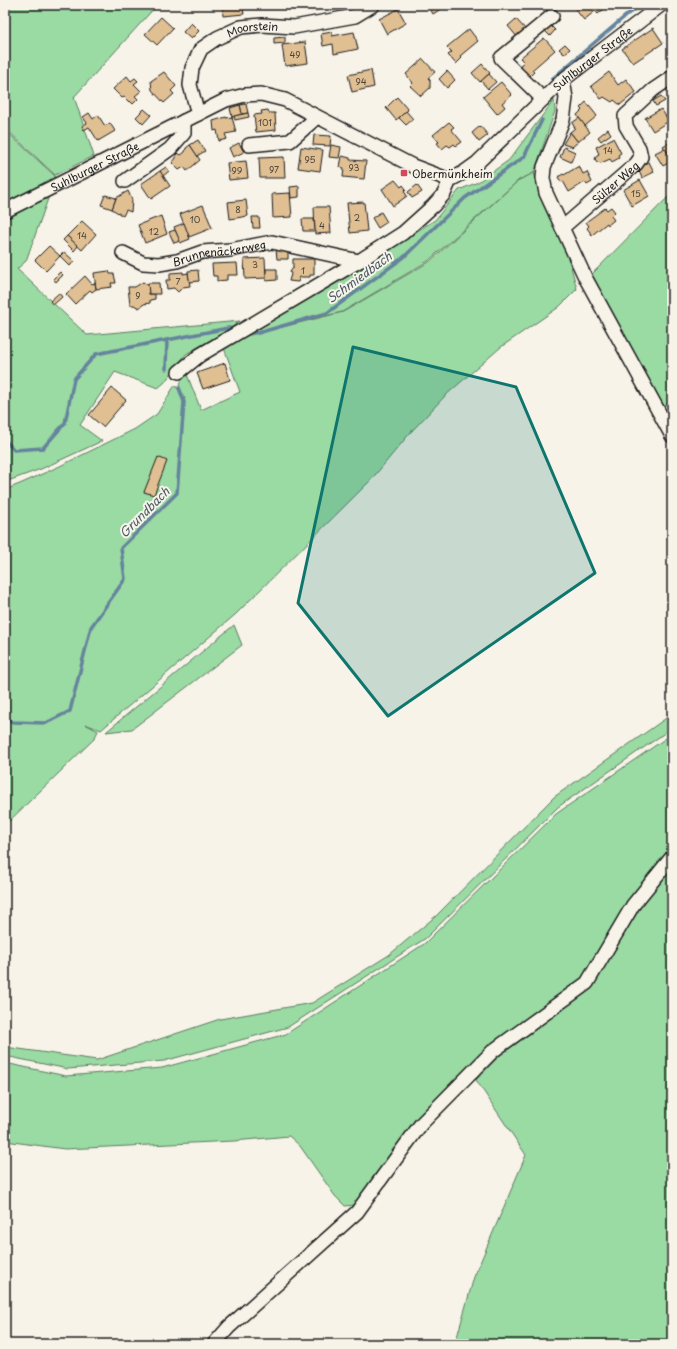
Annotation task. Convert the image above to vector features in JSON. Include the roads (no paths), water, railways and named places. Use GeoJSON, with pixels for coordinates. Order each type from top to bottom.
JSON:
{"type":"FeatureCollection","features":[{"type":"Feature","properties":{"kind":"street","name":"Moorstein"},"geometry":{"type":"LineString","coordinates":[[198,114],[190,85],[192,68],[201,49],[217,38],[241,27],[262,25],[294,27],[355,16],[373,5]]}},
{"type":"Feature","properties":{"kind":"street","name":"Suhlburger Straße"},"geometry":{"type":"LineString","coordinates":[[5,211],[226,100],[245,95],[261,94],[285,100],[413,166],[450,180],[463,173],[476,163],[563,80],[661,5]]}},
{"type":"Feature","properties":{"kind":"street","name":"Suhlburger Straße"},"geometry":{"type":"LineString","coordinates":[[543,99],[501,58],[552,16]]}},
{"type":"Feature","properties":{"kind":"street","name":"Sülzer Weg"},"geometry":{"type":"LineString","coordinates":[[562,228],[636,164],[641,157],[639,148],[626,126],[625,116],[653,90],[672,77]]}},
{"type":"Feature","properties":{"kind":"street"},"geometry":{"type":"LineString","coordinates":[[563,80],[566,98],[562,120],[544,167],[543,178],[546,193],[585,277],[672,436]]}},
{"type":"Feature","properties":{"kind":"street"},"geometry":{"type":"LineString","coordinates":[[249,145],[290,142],[317,116]]}},
{"type":"Feature","properties":{"kind":"street","name":"Suhlburger Straße"},"geometry":{"type":"LineString","coordinates":[[125,181],[170,149],[184,133],[184,121]]}},
{"type":"Feature","properties":{"kind":"street"},"geometry":{"type":"LineString","coordinates":[[179,372],[200,355],[359,261],[403,233],[444,194],[450,180]]}},
{"type":"Feature","properties":{"kind":"street","name":"Brunnenäckerweg"},"geometry":{"type":"LineString","coordinates":[[123,253],[143,263],[159,264],[177,261],[202,252],[230,250],[272,242],[359,261]]}},
{"type":"Feature","properties":{"kind":"street"},"geometry":{"type":"LineString","coordinates":[[214,1344],[229,1327],[357,1212],[421,1124],[493,1051],[587,983],[633,905],[672,857]]}},
{"type":"Feature","properties":{"kind":"waterway","name":"Schmiedbach"},"geometry":{"type":"LineString","coordinates":[[552,79],[629,13],[643,5]]}},
{"type":"Feature","properties":{"kind":"waterway","name":"Schmiedbach"},"geometry":{"type":"LineString","coordinates":[[248,332],[258,333],[327,313],[404,257],[465,198],[524,157],[542,120]]}},
{"type":"Feature","properties":{"kind":"waterway","name":"Schmiedbach"},"geometry":{"type":"LineString","coordinates":[[5,440],[14,450],[43,448],[65,423],[74,379],[96,354],[228,328],[236,329]]}},
{"type":"Feature","properties":{"kind":"waterway","name":"Grundbach"},"geometry":{"type":"LineString","coordinates":[[166,369],[167,340]]}},
{"type":"Feature","properties":{"kind":"waterway","name":"Grundbach"},"geometry":{"type":"LineString","coordinates":[[5,718],[13,722],[46,723],[70,711],[91,627],[125,579],[121,548],[177,493],[184,402],[179,388]]}},
{"type":"Feature","properties":{"kind":"place","name":"Obermünkheim"},"geometry":{"type":"Point","coordinates":[404,173]}}]}
